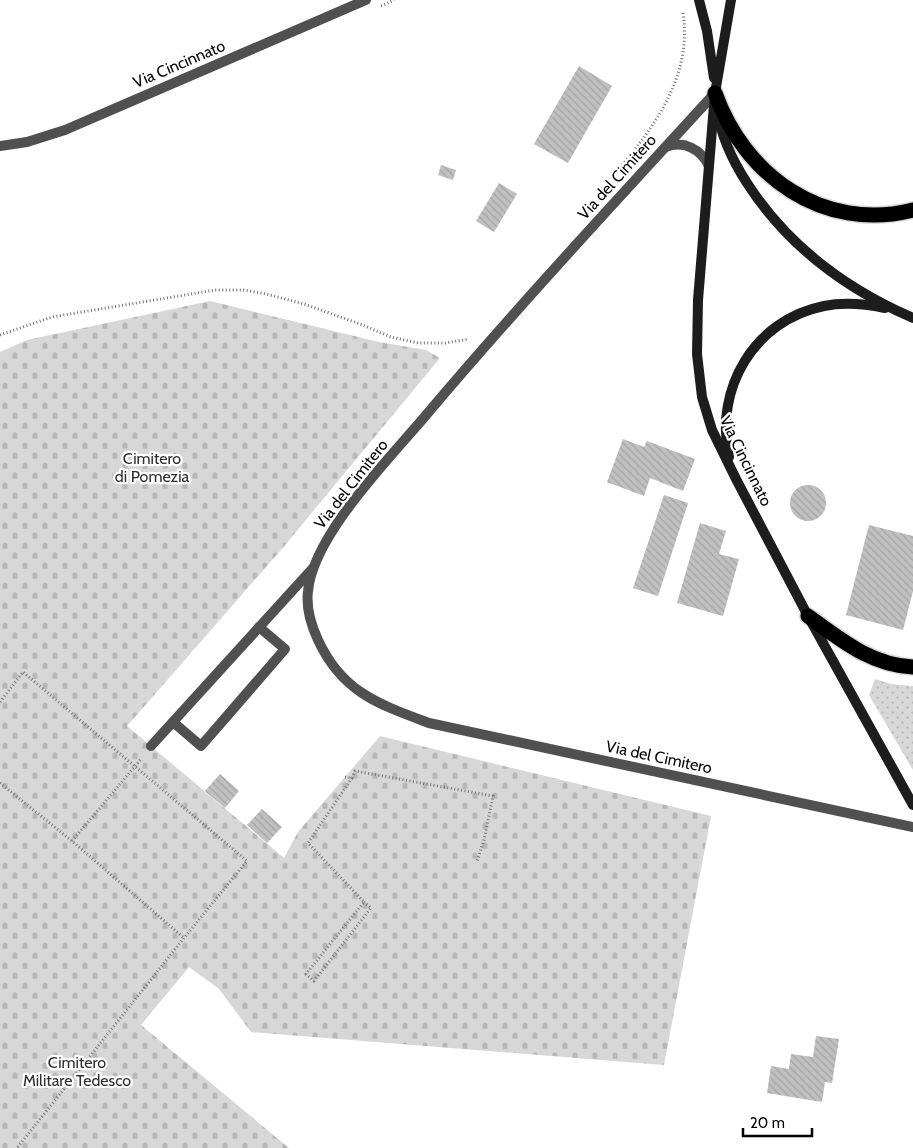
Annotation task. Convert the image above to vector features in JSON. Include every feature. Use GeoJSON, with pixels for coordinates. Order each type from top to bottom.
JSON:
{"type":"FeatureCollection","features":[{"type":"Feature","properties":{"kind":"highway"},"geometry":{"type":"LineString","coordinates":[[714,92],[726,121],[744,147],[772,178],[791,192],[812,203],[850,212],[891,214],[913,210]]}},
{"type":"Feature","properties":{"kind":"highway"},"geometry":{"type":"LineString","coordinates":[[808,616],[844,642],[868,656],[895,665],[913,667]]}},
{"type":"Feature","properties":{"kind":"street","name":"Via Cincinnato"},"geometry":{"type":"LineString","coordinates":[[0,146],[28,142],[65,130],[366,0]]}},
{"type":"Feature","properties":{"kind":"street","name":"Via Cincinnato"},"geometry":{"type":"LineString","coordinates":[[700,0],[710,50],[714,92]]}},
{"type":"Feature","properties":{"kind":"street","name":"Via Cincinnato"},"geometry":{"type":"LineString","coordinates":[[731,0],[714,92],[698,300],[697,365],[704,407],[719,445],[736,479],[808,616],[913,805]]}},
{"type":"Feature","properties":{"kind":"street","name":"Via del Cimitero"},"geometry":{"type":"LineString","coordinates":[[714,92],[496,332],[371,480],[345,514],[322,549],[313,568],[308,591],[309,610],[315,633],[337,673],[356,689],[397,711],[429,723],[913,827]]}},
{"type":"Feature","properties":{"kind":"street"},"geometry":{"type":"LineString","coordinates":[[714,92],[721,129],[730,154],[753,193],[771,216],[828,270],[860,291],[913,318]]}},
{"type":"Feature","properties":{"kind":"street"},"geometry":{"type":"LineString","coordinates":[[665,147],[674,144],[689,146],[700,154],[708,166]]}},
{"type":"Feature","properties":{"kind":"street"},"geometry":{"type":"LineString","coordinates":[[736,479],[729,458],[725,434],[727,404],[737,375],[749,354],[759,342],[769,332],[790,318],[826,306],[856,304],[894,310]]}},
{"type":"Feature","properties":{"kind":"street"},"geometry":{"type":"LineString","coordinates":[[152,746],[313,568]]}},
{"type":"Feature","properties":{"kind":"street"},"geometry":{"type":"LineString","coordinates":[[173,722],[201,746],[285,650],[259,627]]}},
{"type":"Feature","properties":{"kind":"path"},"geometry":{"type":"LineString","coordinates":[[597,195],[653,125],[670,92],[685,45],[682,8]]}},
{"type":"Feature","properties":{"kind":"path"},"geometry":{"type":"LineString","coordinates":[[0,335],[52,318],[215,290],[266,294],[360,324],[391,337],[418,343],[459,342],[496,332]]}},
{"type":"Feature","properties":{"kind":"path"},"geometry":{"type":"LineString","coordinates":[[0,702],[23,672],[247,861],[17,1148]]}},
{"type":"Feature","properties":{"kind":"path"},"geometry":{"type":"LineString","coordinates":[[72,841],[152,746]]}},
{"type":"Feature","properties":{"kind":"path"},"geometry":{"type":"LineString","coordinates":[[364,902],[306,974],[314,981],[371,908],[308,843],[355,771],[493,796],[484,840],[477,861]]}},
{"type":"Feature","properties":{"kind":"path"},"geometry":{"type":"LineString","coordinates":[[345,777],[352,778]]}},
{"type":"Feature","properties":{"kind":"path"},"geometry":{"type":"LineString","coordinates":[[0,783],[72,841],[184,938]]}},
{"type":"Feature","properties":{"kind":"green space","name":"Cimitero di Pomezia"},"geometry":{"type":"Polygon","coordinates":[[[210,301],[379,342],[426,350],[440,358],[281,550],[127,726],[284,858],[298,832],[380,736],[711,816],[664,1065],[251,1032],[219,989],[189,967],[141,1025],[289,1148],[0,1148],[0,352],[27,340],[210,301]]]}},
{"type":"Feature","properties":{"kind":"green space"},"geometry":{"type":"Polygon","coordinates":[[[875,679],[891,684],[913,686],[913,770],[869,695],[875,679]]]}},
{"type":"Feature","properties":{"kind":"building"},"geometry":{"type":"Polygon","coordinates":[[[579,66],[612,86],[568,163],[534,144],[579,66]]]}},
{"type":"Feature","properties":{"kind":"building"},"geometry":{"type":"Polygon","coordinates":[[[441,165],[456,170],[453,180],[438,175],[441,165]]]}},
{"type":"Feature","properties":{"kind":"building"},"geometry":{"type":"Polygon","coordinates":[[[499,183],[517,194],[494,232],[476,221],[499,183]]]}},
{"type":"Feature","properties":{"kind":"building"},"geometry":{"type":"Polygon","coordinates":[[[623,439],[644,447],[647,441],[695,459],[683,491],[650,478],[644,496],[607,482],[623,439]]]}},
{"type":"Feature","properties":{"kind":"building"},"geometry":{"type":"Polygon","coordinates":[[[808,485],[820,491],[826,503],[820,515],[808,521],[796,515],[790,503],[796,491],[808,485]]]}},
{"type":"Feature","properties":{"kind":"building"},"geometry":{"type":"Polygon","coordinates":[[[664,495],[688,503],[658,596],[633,588],[664,495]]]}},
{"type":"Feature","properties":{"kind":"building"},"geometry":{"type":"Polygon","coordinates":[[[700,523],[726,531],[719,554],[739,559],[723,616],[677,603],[700,523]]]}},
{"type":"Feature","properties":{"kind":"building"},"geometry":{"type":"Polygon","coordinates":[[[869,525],[913,536],[913,591],[903,630],[846,615],[869,525]]]}},
{"type":"Feature","properties":{"kind":"building"},"geometry":{"type":"Polygon","coordinates":[[[220,774],[239,791],[225,808],[205,791],[220,774]]]}},
{"type":"Feature","properties":{"kind":"building"},"geometry":{"type":"Polygon","coordinates":[[[262,809],[282,827],[267,843],[247,825],[262,809]]]}},
{"type":"Feature","properties":{"kind":"building"},"geometry":{"type":"Polygon","coordinates":[[[816,1036],[839,1039],[832,1083],[825,1082],[822,1102],[767,1093],[771,1066],[789,1069],[791,1054],[813,1057],[816,1036]]]}},
{"type":"Feature","properties":{"kind":"park label","name":"Cimitero Militare Tedesco"},"geometry":{"type":"Point","coordinates":[77,1071]}}]}
